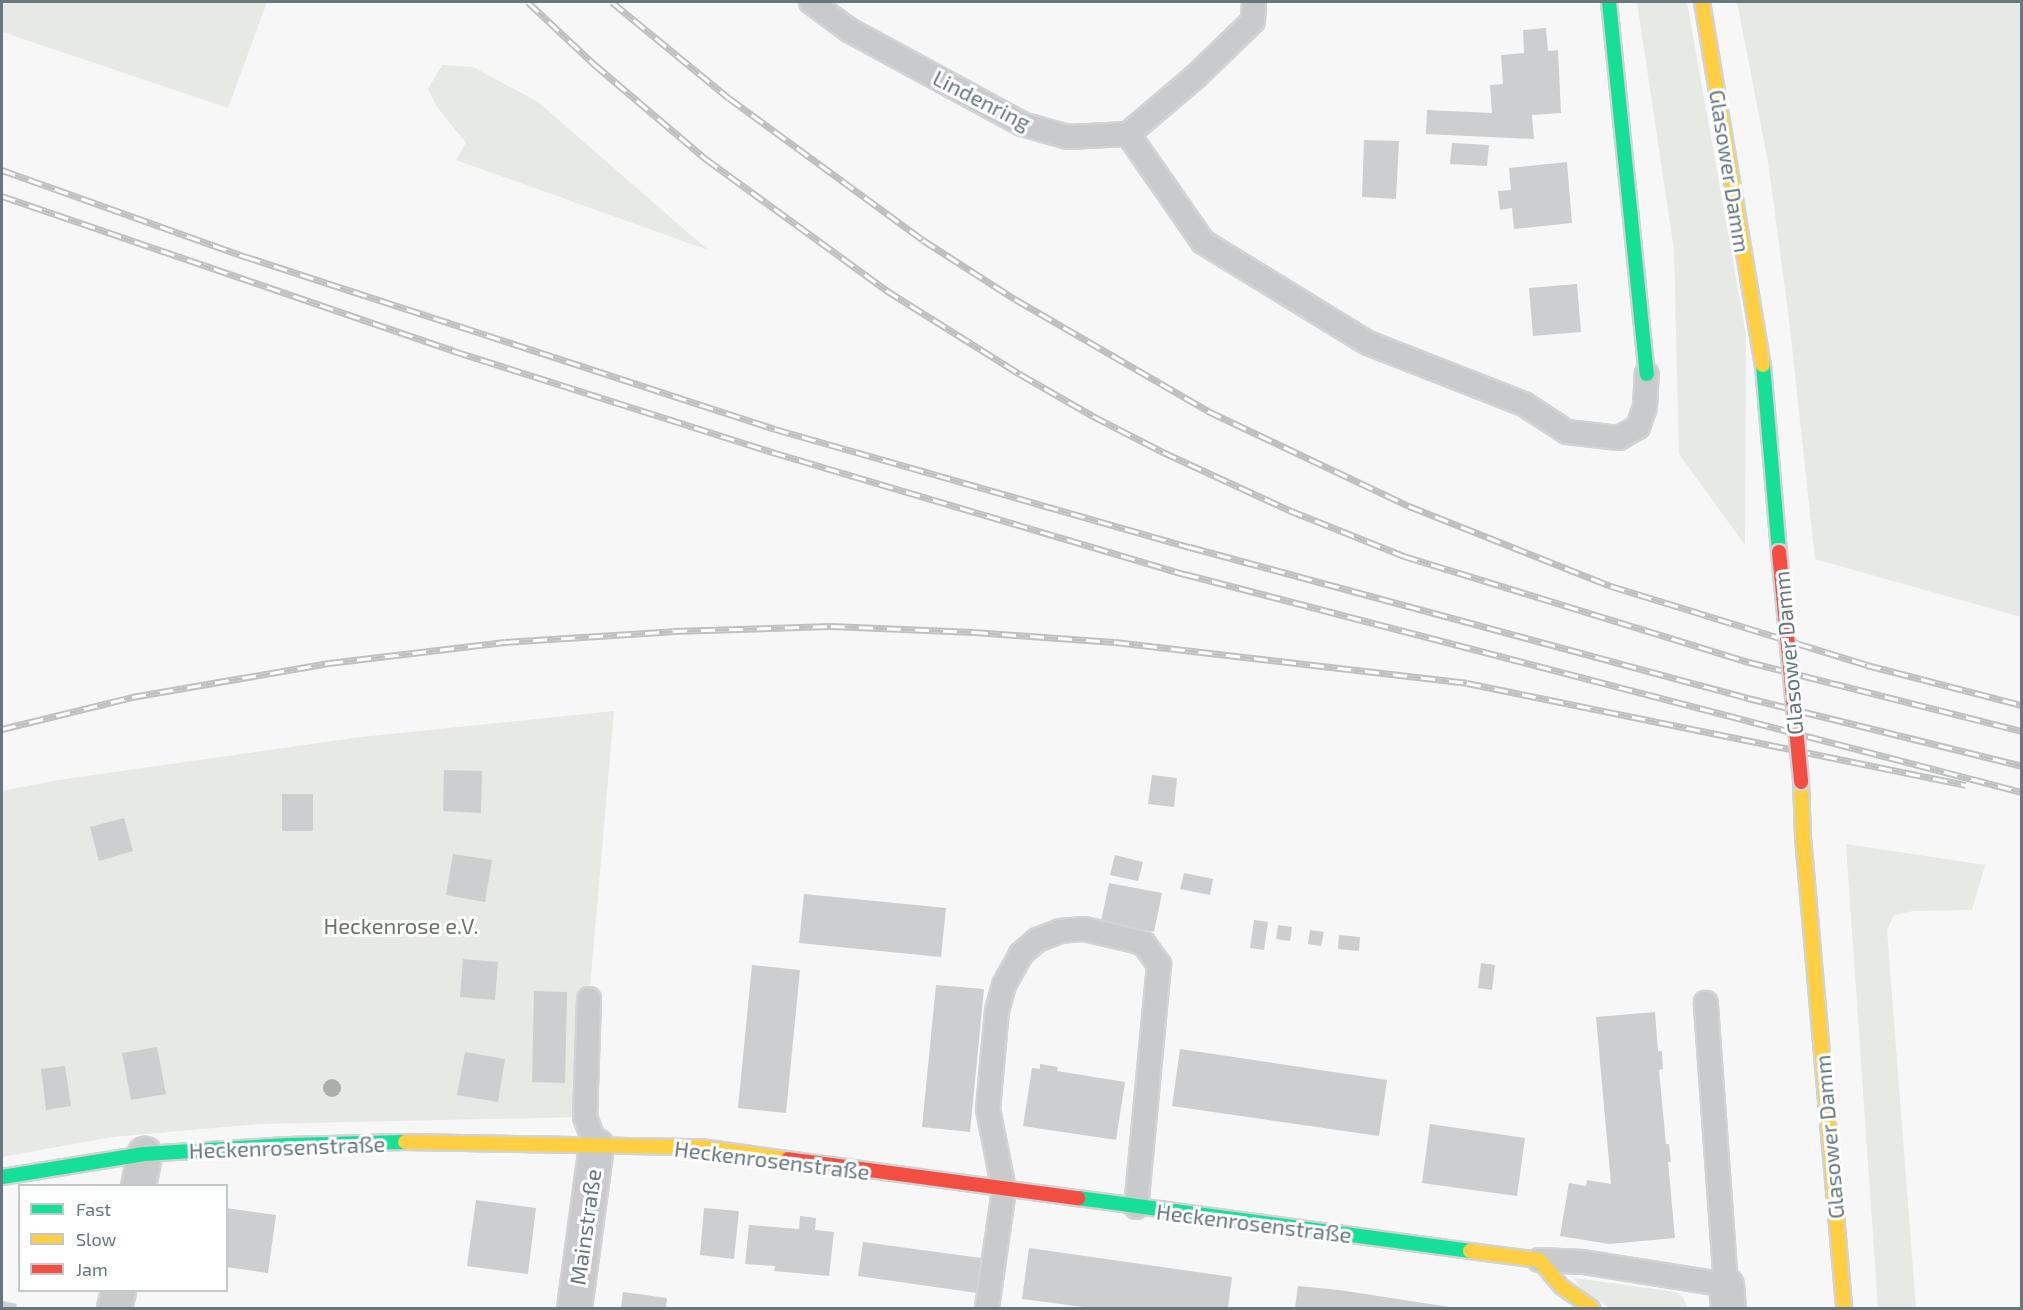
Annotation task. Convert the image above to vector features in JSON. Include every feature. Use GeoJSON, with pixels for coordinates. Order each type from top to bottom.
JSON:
{"type":"FeatureCollection","features":[{"type":"Feature","properties":{"kind":"street"},"geometry":{"type":"LineString","coordinates":[[1609,2],[1647,374]]}},
{"type":"Feature","properties":{"kind":"street","name":"Glasower Damm"},"geometry":{"type":"LineString","coordinates":[[1702,2],[1763,368],[1801,782],[1803,837],[1844,1308]]}},
{"type":"Feature","properties":{"kind":"street","name":"Heckenrosenstraße"},"geometry":{"type":"LineString","coordinates":[[2,1177],[141,1170],[288,1145],[376,1142],[700,1148],[1539,1260]]}},
{"type":"Feature","properties":{"kind":"street","name":"Mainstraße"},"geometry":{"type":"LineString","coordinates":[[574,1308],[596,1145]]}},
{"type":"Feature","properties":{"kind":"street"},"geometry":{"type":"LineString","coordinates":[[1539,1260],[1562,1287],[1593,1308]]}},
{"type":"Feature","properties":{"kind":"street"},"geometry":{"type":"LineString","coordinates":[[114,1308],[118,1292]]}},
{"type":"Feature","properties":{"kind":"lane","name":"Lindenring"},"geometry":{"type":"LineString","coordinates":[[811,2],[849,30],[1022,124],[1068,137],[1128,134]]}},
{"type":"Feature","properties":{"kind":"lane"},"geometry":{"type":"LineString","coordinates":[[1254,2],[1253,21],[1194,78],[1128,134],[1203,242],[1368,343],[1524,404],[1567,432],[1619,438],[1638,427],[1645,408],[1647,374]]}},
{"type":"Feature","properties":{"kind":"lane"},"geometry":{"type":"LineString","coordinates":[[987,1308],[1004,1190],[988,1110],[997,1011],[1004,985],[1016,960],[1036,940],[1060,930],[1084,929],[1144,944],[1159,965],[1136,1207]]}},
{"type":"Feature","properties":{"kind":"lane"},"geometry":{"type":"LineString","coordinates":[[589,999],[585,1117],[596,1145]]}},
{"type":"Feature","properties":{"kind":"lane"},"geometry":{"type":"LineString","coordinates":[[1706,1003],[1727,1297]]}},
{"type":"Feature","properties":{"kind":"lane","name":"Heckenrosenstraße"},"geometry":{"type":"LineString","coordinates":[[1539,1260],[1583,1262],[1727,1297]]}},
{"type":"Feature","properties":{"kind":"green space"},"geometry":{"type":"Polygon","coordinates":[[[2,2],[267,2],[228,108],[2,32],[2,2]]]}},
{"type":"Feature","properties":{"kind":"green space"},"geometry":{"type":"Polygon","coordinates":[[[1637,2],[1687,2],[1746,335],[1745,545],[1679,454],[1674,250],[1637,2]]]}},
{"type":"Feature","properties":{"kind":"green space"},"geometry":{"type":"Polygon","coordinates":[[[1737,2],[2021,2],[2021,617],[1815,559],[1789,319],[1768,162],[1737,2]]]}},
{"type":"Feature","properties":{"kind":"green space"},"geometry":{"type":"Polygon","coordinates":[[[442,65],[473,67],[538,102],[708,250],[456,160],[466,143],[437,107],[428,89],[442,65]]]}},
{"type":"Feature","properties":{"kind":"green space","name":"Heckenrose e.V."},"geometry":{"type":"Polygon","coordinates":[[[614,711],[589,999],[585,1117],[260,1124],[112,1137],[2,1157],[2,791],[58,780],[361,737],[614,711]]]}},
{"type":"Feature","properties":{"kind":"green space"},"geometry":{"type":"Polygon","coordinates":[[[1846,844],[1985,865],[1972,910],[1913,911],[1894,915],[1887,930],[1916,1308],[1878,1308],[1846,844]]]}},
{"type":"Feature","properties":{"kind":"green space"},"geometry":{"type":"Polygon","coordinates":[[[1574,1278],[1676,1292],[1683,1297],[1688,1308],[1609,1308],[1580,1287],[1574,1278]]]}},
{"type":"Feature","properties":{"kind":"building"},"geometry":{"type":"Polygon","coordinates":[[[1546,28],[1548,51],[1558,50],[1561,113],[1532,115],[1534,139],[1426,134],[1427,110],[1492,113],[1490,85],[1503,84],[1501,55],[1524,53],[1523,30],[1546,28]]]}},
{"type":"Feature","properties":{"kind":"building"},"geometry":{"type":"Polygon","coordinates":[[[1364,140],[1399,141],[1396,199],[1362,197],[1364,140]]]}},
{"type":"Feature","properties":{"kind":"building"},"geometry":{"type":"Polygon","coordinates":[[[1452,143],[1489,145],[1487,166],[1450,164],[1452,143]]]}},
{"type":"Feature","properties":{"kind":"building"},"geometry":{"type":"Polygon","coordinates":[[[1567,162],[1572,223],[1514,229],[1512,208],[1500,210],[1498,191],[1511,190],[1509,168],[1567,162]]]}},
{"type":"Feature","properties":{"kind":"building"},"geometry":{"type":"Polygon","coordinates":[[[1577,284],[1581,332],[1533,336],[1529,288],[1577,284]]]}},
{"type":"Feature","properties":{"kind":"building"},"geometry":{"type":"Polygon","coordinates":[[[444,770],[482,771],[481,813],[443,811],[444,770]]]}},
{"type":"Feature","properties":{"kind":"building"},"geometry":{"type":"Polygon","coordinates":[[[1152,775],[1177,778],[1174,807],[1148,804],[1152,775]]]}},
{"type":"Feature","properties":{"kind":"building"},"geometry":{"type":"Polygon","coordinates":[[[282,794],[313,794],[313,831],[282,831],[282,794]]]}},
{"type":"Feature","properties":{"kind":"building"},"geometry":{"type":"Polygon","coordinates":[[[124,818],[133,851],[99,861],[90,827],[124,818]]]}},
{"type":"Feature","properties":{"kind":"building"},"geometry":{"type":"Polygon","coordinates":[[[453,854],[492,860],[485,902],[446,895],[453,854]]]}},
{"type":"Feature","properties":{"kind":"building"},"geometry":{"type":"Polygon","coordinates":[[[1115,855],[1143,862],[1138,881],[1110,875],[1115,855]]]}},
{"type":"Feature","properties":{"kind":"building"},"geometry":{"type":"Polygon","coordinates":[[[1184,873],[1213,879],[1210,895],[1180,889],[1184,873]]]}},
{"type":"Feature","properties":{"kind":"building"},"geometry":{"type":"Polygon","coordinates":[[[1109,883],[1162,893],[1154,932],[1101,921],[1109,883]]]}},
{"type":"Feature","properties":{"kind":"building"},"geometry":{"type":"Polygon","coordinates":[[[804,894],[946,908],[941,957],[799,943],[804,894]]]}},
{"type":"Feature","properties":{"kind":"building"},"geometry":{"type":"Polygon","coordinates":[[[1254,920],[1268,922],[1264,950],[1250,948],[1254,920]]]}},
{"type":"Feature","properties":{"kind":"building"},"geometry":{"type":"Polygon","coordinates":[[[1278,925],[1292,927],[1290,941],[1276,939],[1278,925]]]}},
{"type":"Feature","properties":{"kind":"building"},"geometry":{"type":"Polygon","coordinates":[[[1310,930],[1324,932],[1321,946],[1308,944],[1310,930]]]}},
{"type":"Feature","properties":{"kind":"building"},"geometry":{"type":"Polygon","coordinates":[[[1339,935],[1360,937],[1359,951],[1338,949],[1339,935]]]}},
{"type":"Feature","properties":{"kind":"building"},"geometry":{"type":"Polygon","coordinates":[[[463,959],[498,962],[495,1000],[460,997],[463,959]]]}},
{"type":"Feature","properties":{"kind":"building"},"geometry":{"type":"Polygon","coordinates":[[[1481,963],[1495,965],[1492,990],[1478,988],[1481,963]]]}},
{"type":"Feature","properties":{"kind":"building"},"geometry":{"type":"Polygon","coordinates":[[[752,965],[800,970],[786,1113],[738,1108],[752,965]]]}},
{"type":"Feature","properties":{"kind":"building"},"geometry":{"type":"Polygon","coordinates":[[[936,985],[984,989],[970,1132],[922,1127],[936,985]]]}},
{"type":"Feature","properties":{"kind":"building"},"geometry":{"type":"Polygon","coordinates":[[[534,991],[567,992],[565,1083],[532,1082],[534,991]]]}},
{"type":"Feature","properties":{"kind":"building"},"geometry":{"type":"Polygon","coordinates":[[[1655,1012],[1658,1051],[1662,1051],[1663,1069],[1659,1070],[1666,1144],[1669,1144],[1671,1162],[1668,1162],[1675,1238],[1609,1244],[1560,1236],[1569,1183],[1586,1186],[1587,1180],[1611,1184],[1596,1017],[1655,1012]]]}},
{"type":"Feature","properties":{"kind":"building"},"geometry":{"type":"Polygon","coordinates":[[[157,1047],[166,1094],[131,1100],[122,1053],[157,1047]]]}},
{"type":"Feature","properties":{"kind":"building"},"geometry":{"type":"Polygon","coordinates":[[[1180,1049],[1387,1080],[1379,1136],[1172,1106],[1180,1049]]]}},
{"type":"Feature","properties":{"kind":"building"},"geometry":{"type":"Polygon","coordinates":[[[465,1052],[505,1059],[498,1102],[457,1095],[465,1052]]]}},
{"type":"Feature","properties":{"kind":"building"},"geometry":{"type":"Polygon","coordinates":[[[1040,1064],[1058,1067],[1057,1071],[1125,1082],[1116,1140],[1023,1126],[1032,1068],[1040,1069],[1040,1064]]]}},
{"type":"Feature","properties":{"kind":"building"},"geometry":{"type":"Polygon","coordinates":[[[65,1066],[71,1106],[46,1110],[41,1069],[65,1066]]]}},
{"type":"Feature","properties":{"kind":"building"},"geometry":{"type":"Polygon","coordinates":[[[1430,1124],[1525,1138],[1517,1196],[1422,1183],[1430,1124]]]}},
{"type":"Feature","properties":{"kind":"building"},"geometry":{"type":"Polygon","coordinates":[[[476,1200],[536,1208],[528,1274],[467,1266],[476,1200]]]}},
{"type":"Feature","properties":{"kind":"building"},"geometry":{"type":"Polygon","coordinates":[[[228,1208],[276,1215],[268,1273],[228,1267],[228,1208]]]}},
{"type":"Feature","properties":{"kind":"building"},"geometry":{"type":"Polygon","coordinates":[[[704,1208],[739,1211],[734,1259],[700,1255],[704,1208]]]}},
{"type":"Feature","properties":{"kind":"building"},"geometry":{"type":"Polygon","coordinates":[[[800,1216],[816,1218],[815,1230],[834,1232],[829,1276],[774,1271],[775,1266],[745,1264],[749,1225],[799,1229],[800,1216]]]}},
{"type":"Feature","properties":{"kind":"building"},"geometry":{"type":"Polygon","coordinates":[[[863,1242],[981,1258],[977,1293],[858,1276],[863,1242]]]}},
{"type":"Feature","properties":{"kind":"building"},"geometry":{"type":"Polygon","coordinates":[[[1029,1248],[1232,1277],[1228,1308],[1091,1308],[1022,1299],[1029,1248]]]}},
{"type":"Feature","properties":{"kind":"building"},"geometry":{"type":"Polygon","coordinates":[[[1298,1286],[1339,1290],[1456,1308],[1295,1308],[1298,1286]]]}},
{"type":"Feature","properties":{"kind":"building"},"geometry":{"type":"Polygon","coordinates":[[[623,1292],[667,1298],[666,1308],[621,1308],[623,1292]]]}},
{"type":"Feature","properties":{"kind":"building"},"geometry":{"type":"Polygon","coordinates":[[[2,1301],[17,1304],[16,1308],[2,1308],[2,1301]]]}},
{"type":"Feature","properties":{"kind":"railway"},"geometry":{"type":"LineString","coordinates":[[528,2],[594,64],[706,159],[886,290],[1020,374],[1093,416],[1163,452],[1289,510],[1404,556],[1749,662],[2022,731]]}},
{"type":"Feature","properties":{"kind":"railway"},"geometry":{"type":"LineString","coordinates":[[612,2],[729,98],[923,240],[1015,299],[1208,411],[1409,506],[1611,586],[1867,665],[2022,705]]}},
{"type":"Feature","properties":{"kind":"railway"},"geometry":{"type":"LineString","coordinates":[[2,170],[247,257],[775,429],[1190,547],[1748,698],[2022,766]]}},
{"type":"Feature","properties":{"kind":"railway"},"geometry":{"type":"LineString","coordinates":[[2,196],[454,351],[772,452],[1185,574],[2022,792]]}},
{"type":"Feature","properties":{"kind":"railway"},"geometry":{"type":"LineString","coordinates":[[2,729],[132,697],[329,663],[505,642],[673,631],[831,626],[974,632],[1115,642],[1467,683],[1966,785]]}},
{"type":"Feature","properties":{"kind":"traffic: fast"},"geometry":{"type":"LineString","coordinates":[[1609,2],[1647,374]]}},
{"type":"Feature","properties":{"kind":"traffic: fast"},"geometry":{"type":"LineString","coordinates":[[1763,365],[1779,552]]}},
{"type":"Feature","properties":{"kind":"traffic: fast"},"geometry":{"type":"LineString","coordinates":[[2,1177],[144,1154],[288,1145],[405,1142]]}},
{"type":"Feature","properties":{"kind":"traffic: fast"},"geometry":{"type":"LineString","coordinates":[[1078,1198],[1470,1251]]}},
{"type":"Feature","properties":{"kind":"traffic: slow"},"geometry":{"type":"LineString","coordinates":[[1702,2],[1763,365]]}},
{"type":"Feature","properties":{"kind":"traffic: slow"},"geometry":{"type":"LineString","coordinates":[[1801,782],[1803,837],[1844,1308]]}},
{"type":"Feature","properties":{"kind":"traffic: slow"},"geometry":{"type":"LineString","coordinates":[[405,1142],[701,1147],[788,1159]]}},
{"type":"Feature","properties":{"kind":"traffic: slow"},"geometry":{"type":"LineString","coordinates":[[1470,1251],[1539,1260],[1562,1287],[1592,1308]]}},
{"type":"Feature","properties":{"kind":"traffic: jam"},"geometry":{"type":"LineString","coordinates":[[1779,552],[1801,782]]}},
{"type":"Feature","properties":{"kind":"traffic: jam"},"geometry":{"type":"LineString","coordinates":[[788,1159],[1078,1198]]}}]}
